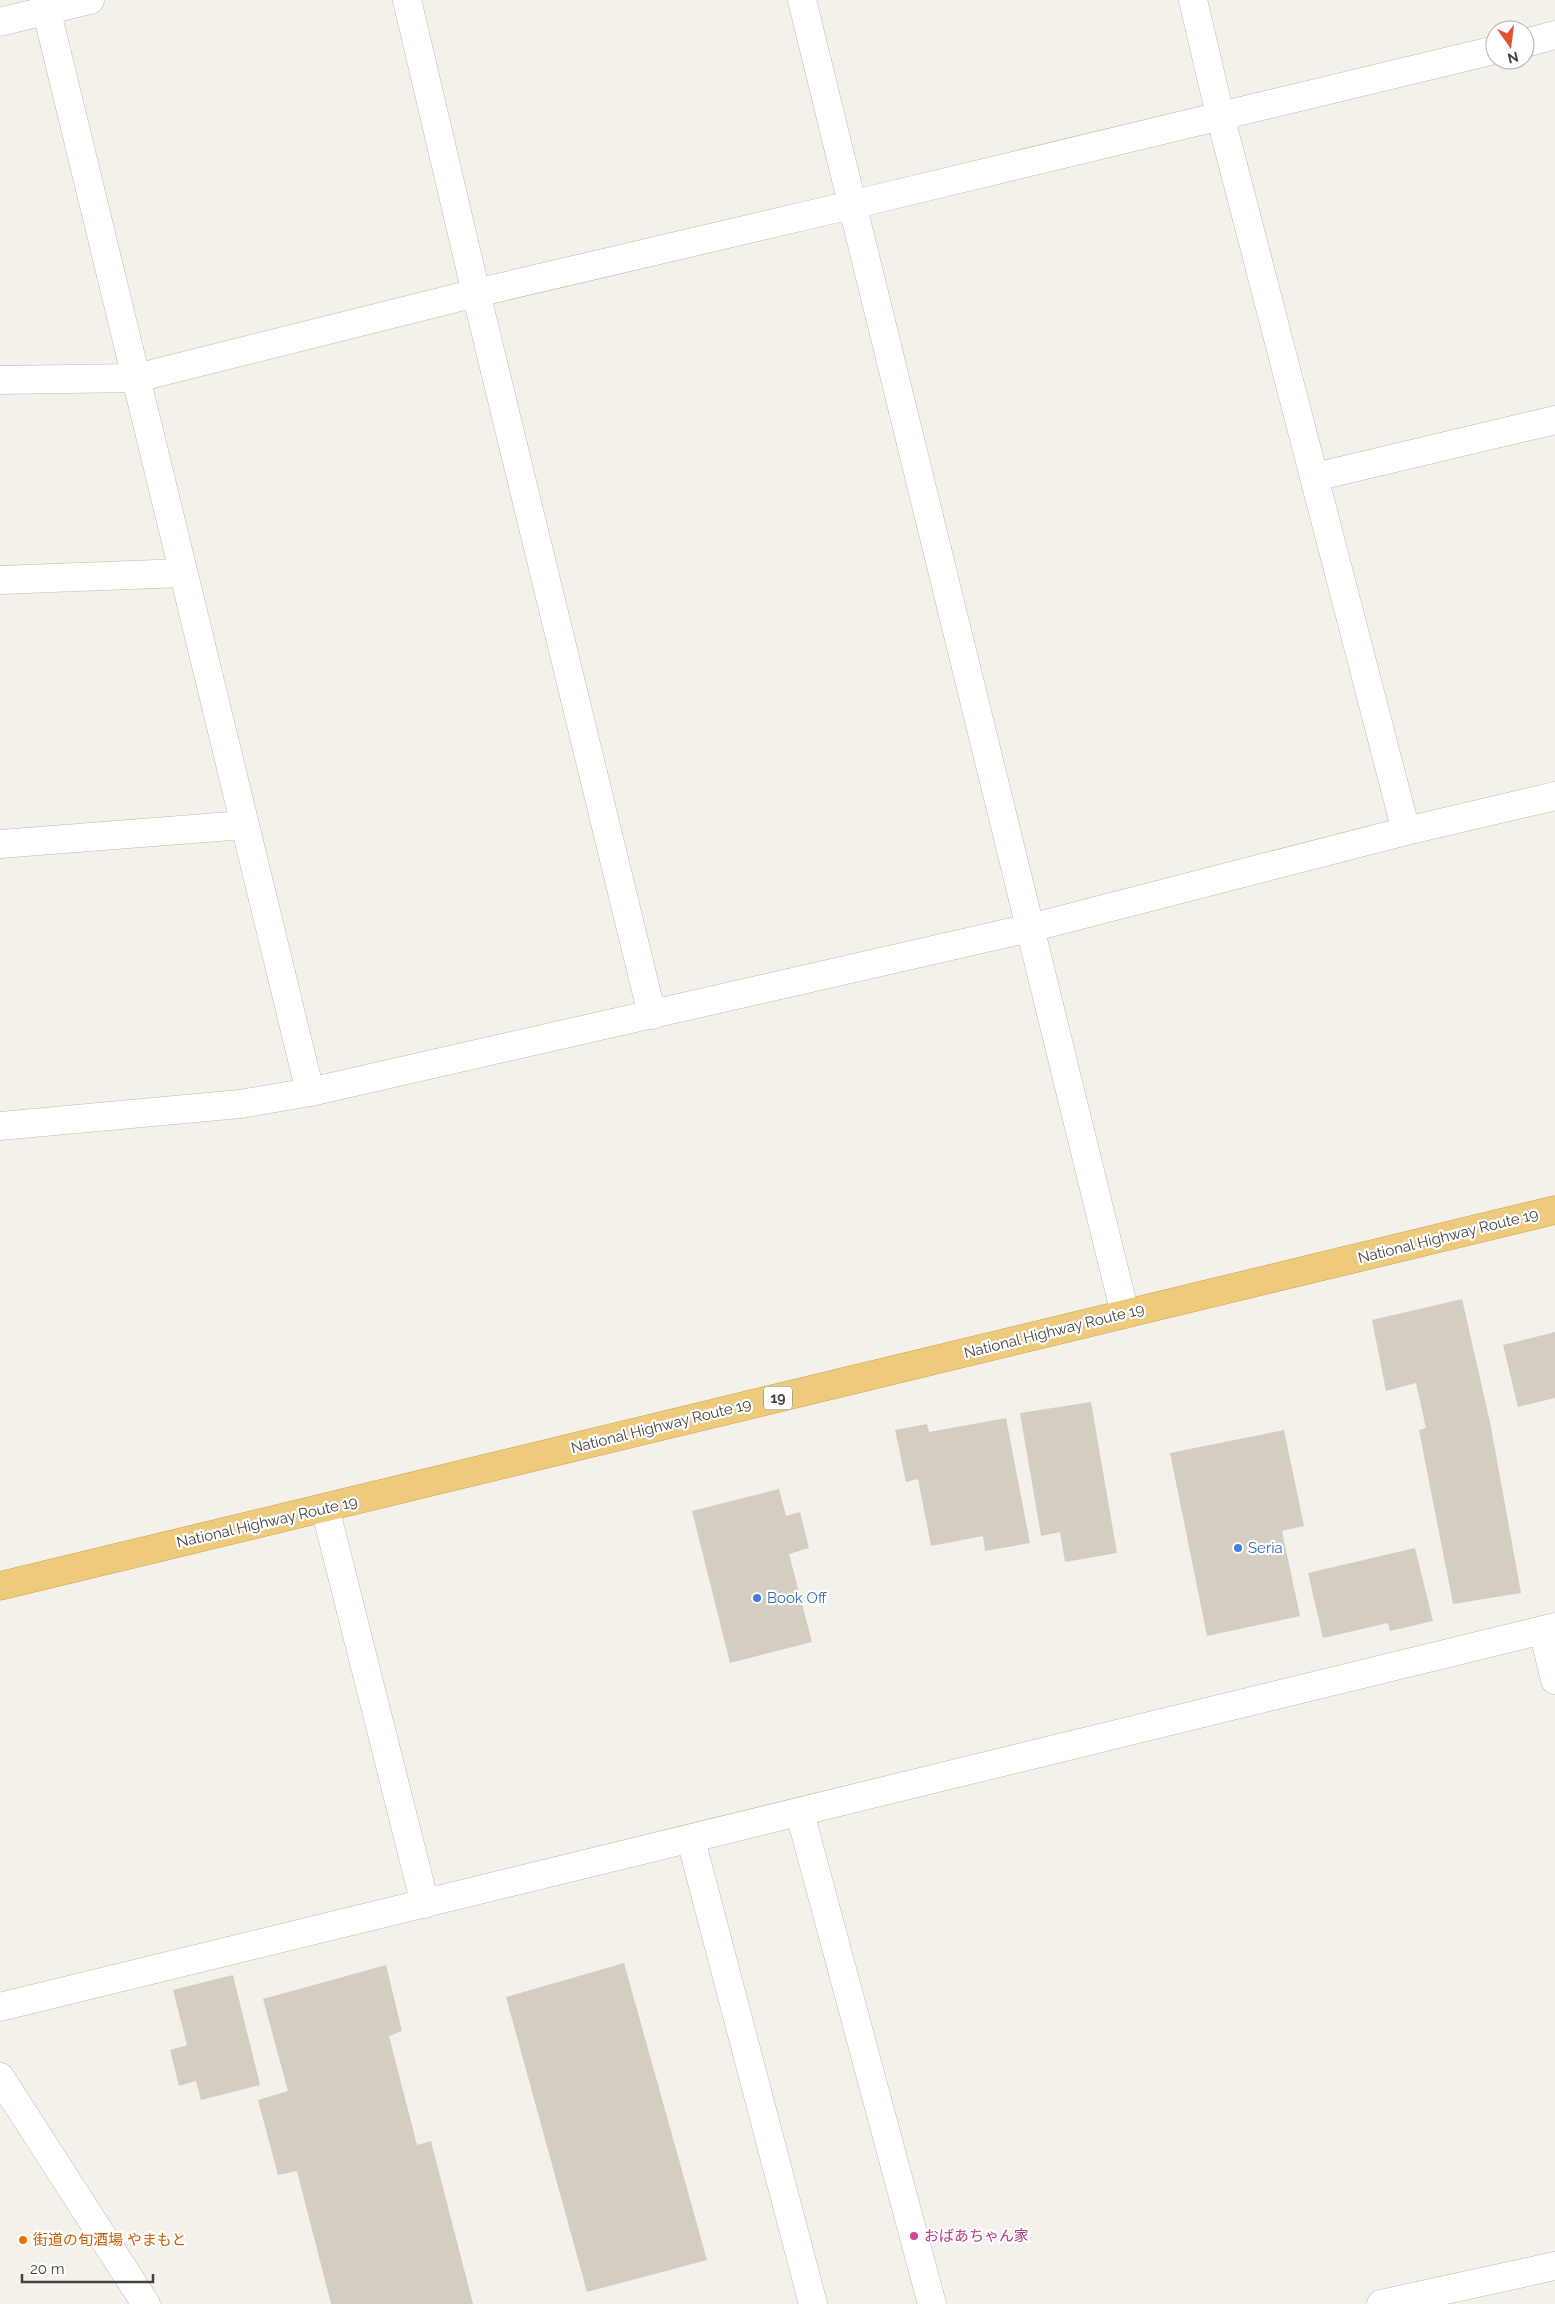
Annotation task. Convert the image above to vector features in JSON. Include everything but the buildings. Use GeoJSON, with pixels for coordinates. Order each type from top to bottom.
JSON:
{"type":"FeatureCollection","features":[{"type":"Feature","properties":{"kind":"highway","name":"National Highway Route 19"},"geometry":{"type":"LineString","coordinates":[[0,1586],[1555,1210]]}},
{"type":"Feature","properties":{"kind":"street"},"geometry":{"type":"LineString","coordinates":[[0,22],[45,5],[90,0]]}},
{"type":"Feature","properties":{"kind":"street"},"geometry":{"type":"LineString","coordinates":[[407,0],[476,293],[652,1015]]}},
{"type":"Feature","properties":{"kind":"street"},"geometry":{"type":"LineString","coordinates":[[802,0],[1125,1314]]}},
{"type":"Feature","properties":{"kind":"street"},"geometry":{"type":"LineString","coordinates":[[1193,0],[1220,116],[1316,477],[1406,832]]}},
{"type":"Feature","properties":{"kind":"street"},"geometry":{"type":"LineString","coordinates":[[45,5],[310,1092]]}},
{"type":"Feature","properties":{"kind":"street"},"geometry":{"type":"LineString","coordinates":[[1535,40],[1555,35]]}},
{"type":"Feature","properties":{"kind":"street"},"geometry":{"type":"LineString","coordinates":[[0,380],[136,378],[476,293],[1485,52]]}},
{"type":"Feature","properties":{"kind":"street"},"geometry":{"type":"LineString","coordinates":[[1316,477],[1555,420]]}},
{"type":"Feature","properties":{"kind":"street"},"geometry":{"type":"LineString","coordinates":[[0,580],[183,573]]}},
{"type":"Feature","properties":{"kind":"street"},"geometry":{"type":"LineString","coordinates":[[0,1126],[240,1104],[310,1092],[1030,928],[1555,796]]}},
{"type":"Feature","properties":{"kind":"street"},"geometry":{"type":"LineString","coordinates":[[0,844],[244,825]]}},
{"type":"Feature","properties":{"kind":"street"},"geometry":{"type":"LineString","coordinates":[[325,1508],[425,1904]]}},
{"type":"Feature","properties":{"kind":"street"},"geometry":{"type":"LineString","coordinates":[[0,2007],[691,1840],[1549,1628],[1555,1680]]}},
{"type":"Feature","properties":{"kind":"street"},"geometry":{"type":"LineString","coordinates":[[800,1813],[932,2304]]}},
{"type":"Feature","properties":{"kind":"street"},"geometry":{"type":"LineString","coordinates":[[691,1840],[813,2304]]}},
{"type":"Feature","properties":{"kind":"street"},"geometry":{"type":"LineString","coordinates":[[0,2077],[146,2304]]}},
{"type":"Feature","properties":{"kind":"street"},"geometry":{"type":"LineString","coordinates":[[1381,2304],[1555,2266]]}},
{"type":"Feature","properties":{"kind":"place","name":"Seria"},"geometry":{"type":"Point","coordinates":[1238,1548]}},
{"type":"Feature","properties":{"kind":"place","name":"Book Off"},"geometry":{"type":"Point","coordinates":[757,1598]}},
{"type":"Feature","properties":{"kind":"place","name":"おばあちゃん家"},"geometry":{"type":"Point","coordinates":[914,2236]}},
{"type":"Feature","properties":{"kind":"place","name":"街道の旬酒場 やまもと"},"geometry":{"type":"Point","coordinates":[23,2240]}}]}
